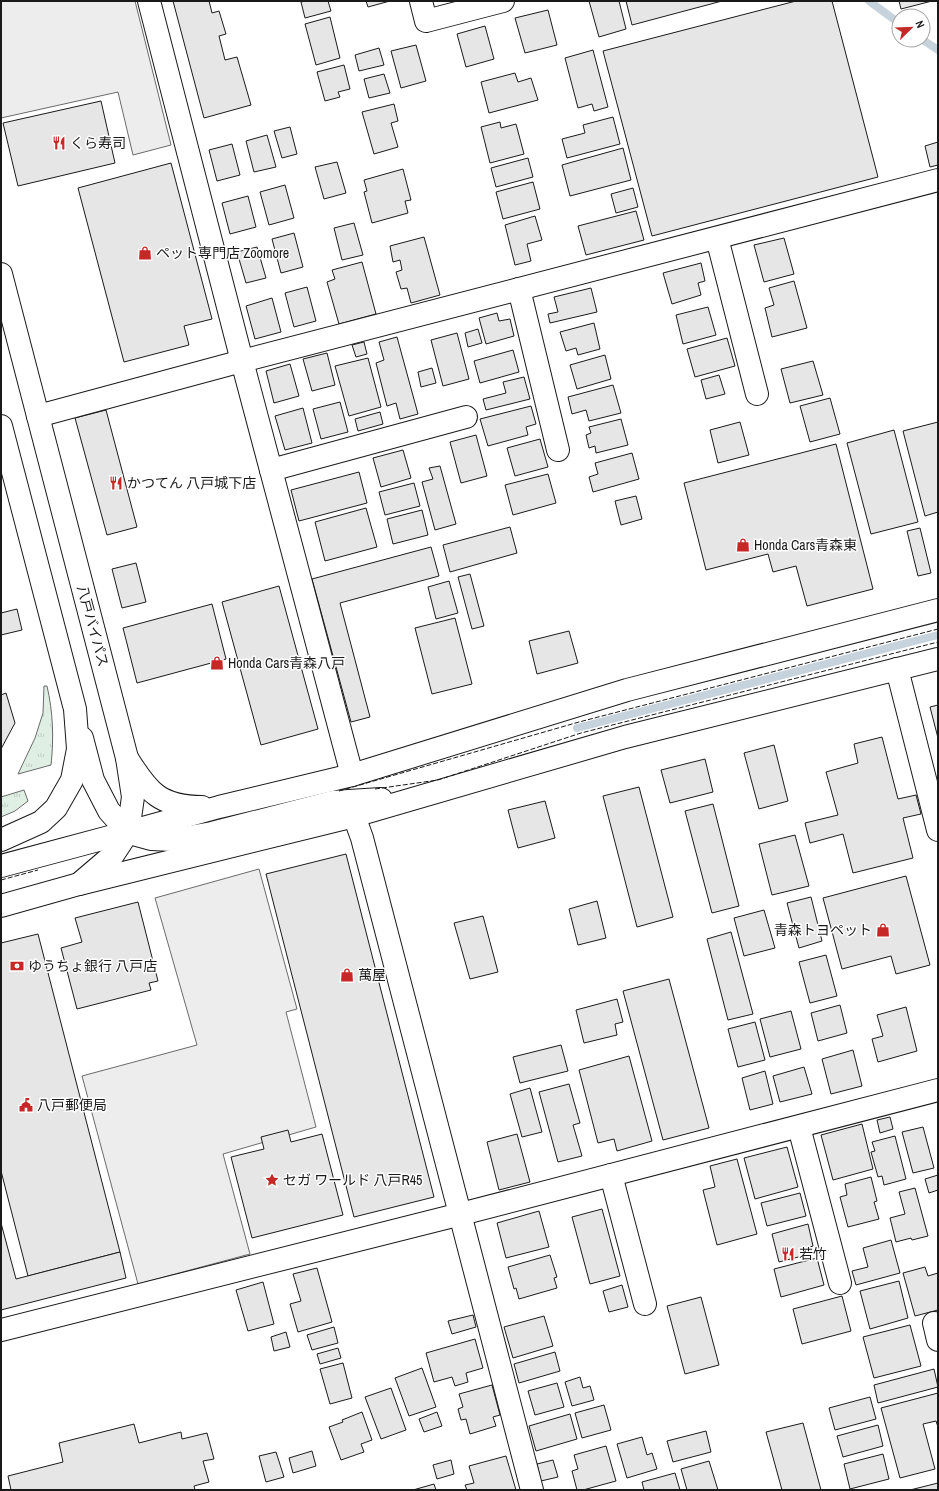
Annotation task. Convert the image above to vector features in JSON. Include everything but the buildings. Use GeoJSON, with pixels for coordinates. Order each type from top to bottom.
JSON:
{"type":"FeatureCollection","features":[{"type":"Feature","properties":{"kind":"main road"},"geometry":{"type":"LineString","coordinates":[[149,1],[242,361],[352,775]]}},
{"type":"Feature","properties":{"kind":"main road"},"geometry":{"type":"LineString","coordinates":[[420,1],[426,21],[503,1]]}},
{"type":"Feature","properties":{"kind":"main road"},"geometry":{"type":"LineString","coordinates":[[38,416],[242,361],[938,180]]}},
{"type":"Feature","properties":{"kind":"main road"},"geometry":{"type":"LineString","coordinates":[[717,238],[757,394]]}},
{"type":"Feature","properties":{"kind":"main road","name":"八戸バイパス"},"geometry":{"type":"LineString","coordinates":[[1,274],[127,758],[133,797],[128,832],[113,855],[79,884],[1,906]]}},
{"type":"Feature","properties":{"kind":"main road"},"geometry":{"type":"LineString","coordinates":[[519,289],[558,450]]}},
{"type":"Feature","properties":{"kind":"main road"},"geometry":{"type":"LineString","coordinates":[[271,470],[466,416]]}},
{"type":"Feature","properties":{"kind":"main road"},"geometry":{"type":"LineString","coordinates":[[1,426],[94,780],[109,811],[128,832],[151,839],[173,840],[212,833],[333,802],[426,796]]}},
{"type":"Feature","properties":{"kind":"main road"},"geometry":{"type":"LineString","coordinates":[[1,866],[219,807],[352,775],[627,690],[938,610]]}},
{"type":"Feature","properties":{"kind":"main road"},"geometry":{"type":"LineString","coordinates":[[79,884],[354,816],[625,737],[938,659]]}},
{"type":"Feature","properties":{"kind":"main road"},"geometry":{"type":"LineString","coordinates":[[897,669],[938,830]]}},
{"type":"Feature","properties":{"kind":"main road"},"geometry":{"type":"LineString","coordinates":[[1,840],[41,822],[56,808],[72,780],[78,749],[75,709]]}},
{"type":"Feature","properties":{"kind":"main road"},"geometry":{"type":"LineString","coordinates":[[127,758],[142,782],[161,800],[183,807],[219,807]]}},
{"type":"Feature","properties":{"kind":"main road"},"geometry":{"type":"LineString","coordinates":[[354,816],[362,838],[532,1490]]}},
{"type":"Feature","properties":{"kind":"main road"},"geometry":{"type":"LineString","coordinates":[[1,1330],[461,1214],[938,1090]]}},
{"type":"Feature","properties":{"kind":"main road"},"geometry":{"type":"LineString","coordinates":[[799,1127],[840,1284]]}},
{"type":"Feature","properties":{"kind":"main road"},"geometry":{"type":"LineString","coordinates":[[611,1175],[645,1304]]}},
{"type":"Feature","properties":{"kind":"green space"},"geometry":{"type":"Polygon","coordinates":[[[44,686],[47,686],[52,715],[53,735],[51,765],[18,774],[35,738],[43,713],[44,686]]]}},
{"type":"Feature","properties":{"kind":"green space"},"geometry":{"type":"Polygon","coordinates":[[[24,790],[28,801],[15,811],[1,817],[1,797],[24,790]]]}},
{"type":"Feature","properties":{"kind":"shaded area"},"geometry":{"type":"Polygon","coordinates":[[[1,1],[135,1],[171,145],[133,155],[118,92],[1,118],[1,1]]]}},
{"type":"Feature","properties":{"kind":"shaded area"},"geometry":{"type":"Polygon","coordinates":[[[259,869],[297,1009],[286,1012],[316,1127],[223,1154],[250,1254],[138,1284],[82,1076],[197,1045],[155,898],[259,869]]]}},
{"type":"Feature","properties":{"kind":"waterway"},"geometry":{"type":"LineString","coordinates":[[869,1],[891,17]]}},
{"type":"Feature","properties":{"kind":"waterway"},"geometry":{"type":"LineString","coordinates":[[931,45],[938,50]]}},
{"type":"Feature","properties":{"kind":"waterway"},"geometry":{"type":"LineString","coordinates":[[577,728],[938,635]]}},
{"type":"Feature","properties":{"kind":"fence"},"geometry":{"type":"LineString","coordinates":[[339,791],[579,722],[938,629]]}},
{"type":"Feature","properties":{"kind":"fence"},"geometry":{"type":"LineString","coordinates":[[375,789],[438,780],[581,733],[938,642]]}},
{"type":"Feature","properties":{"kind":"fence"},"geometry":{"type":"LineString","coordinates":[[1,880],[38,870]]}},
{"type":"Feature","properties":{"kind":"place","name":"くら寿司"},"geometry":{"type":"Point","coordinates":[59,143]}},
{"type":"Feature","properties":{"kind":"place","name":"ペット専門店 Zoomore"},"geometry":{"type":"Point","coordinates":[145,253]}},
{"type":"Feature","properties":{"kind":"place","name":"かつてん 八戸城下店"},"geometry":{"type":"Point","coordinates":[116,483]}},
{"type":"Feature","properties":{"kind":"place","name":"Honda Cars青森東"},"geometry":{"type":"Point","coordinates":[743,545]}},
{"type":"Feature","properties":{"kind":"place","name":"Honda Cars青森八戸"},"geometry":{"type":"Point","coordinates":[217,663]}},
{"type":"Feature","properties":{"kind":"place","name":"青森トヨペット"},"geometry":{"type":"Point","coordinates":[883,930]}},
{"type":"Feature","properties":{"kind":"place","name":"ゆうちょ銀行 八戸店"},"geometry":{"type":"Point","coordinates":[17,966]}},
{"type":"Feature","properties":{"kind":"place","name":"萬屋"},"geometry":{"type":"Point","coordinates":[347,975]}},
{"type":"Feature","properties":{"kind":"place","name":"八戸郵便局"},"geometry":{"type":"Point","coordinates":[26,1105]}},
{"type":"Feature","properties":{"kind":"place","name":"セガ ワールド 八戸R45"},"geometry":{"type":"Point","coordinates":[272,1180]}},
{"type":"Feature","properties":{"kind":"place","name":"若竹"},"geometry":{"type":"Point","coordinates":[788,1254]}}]}
